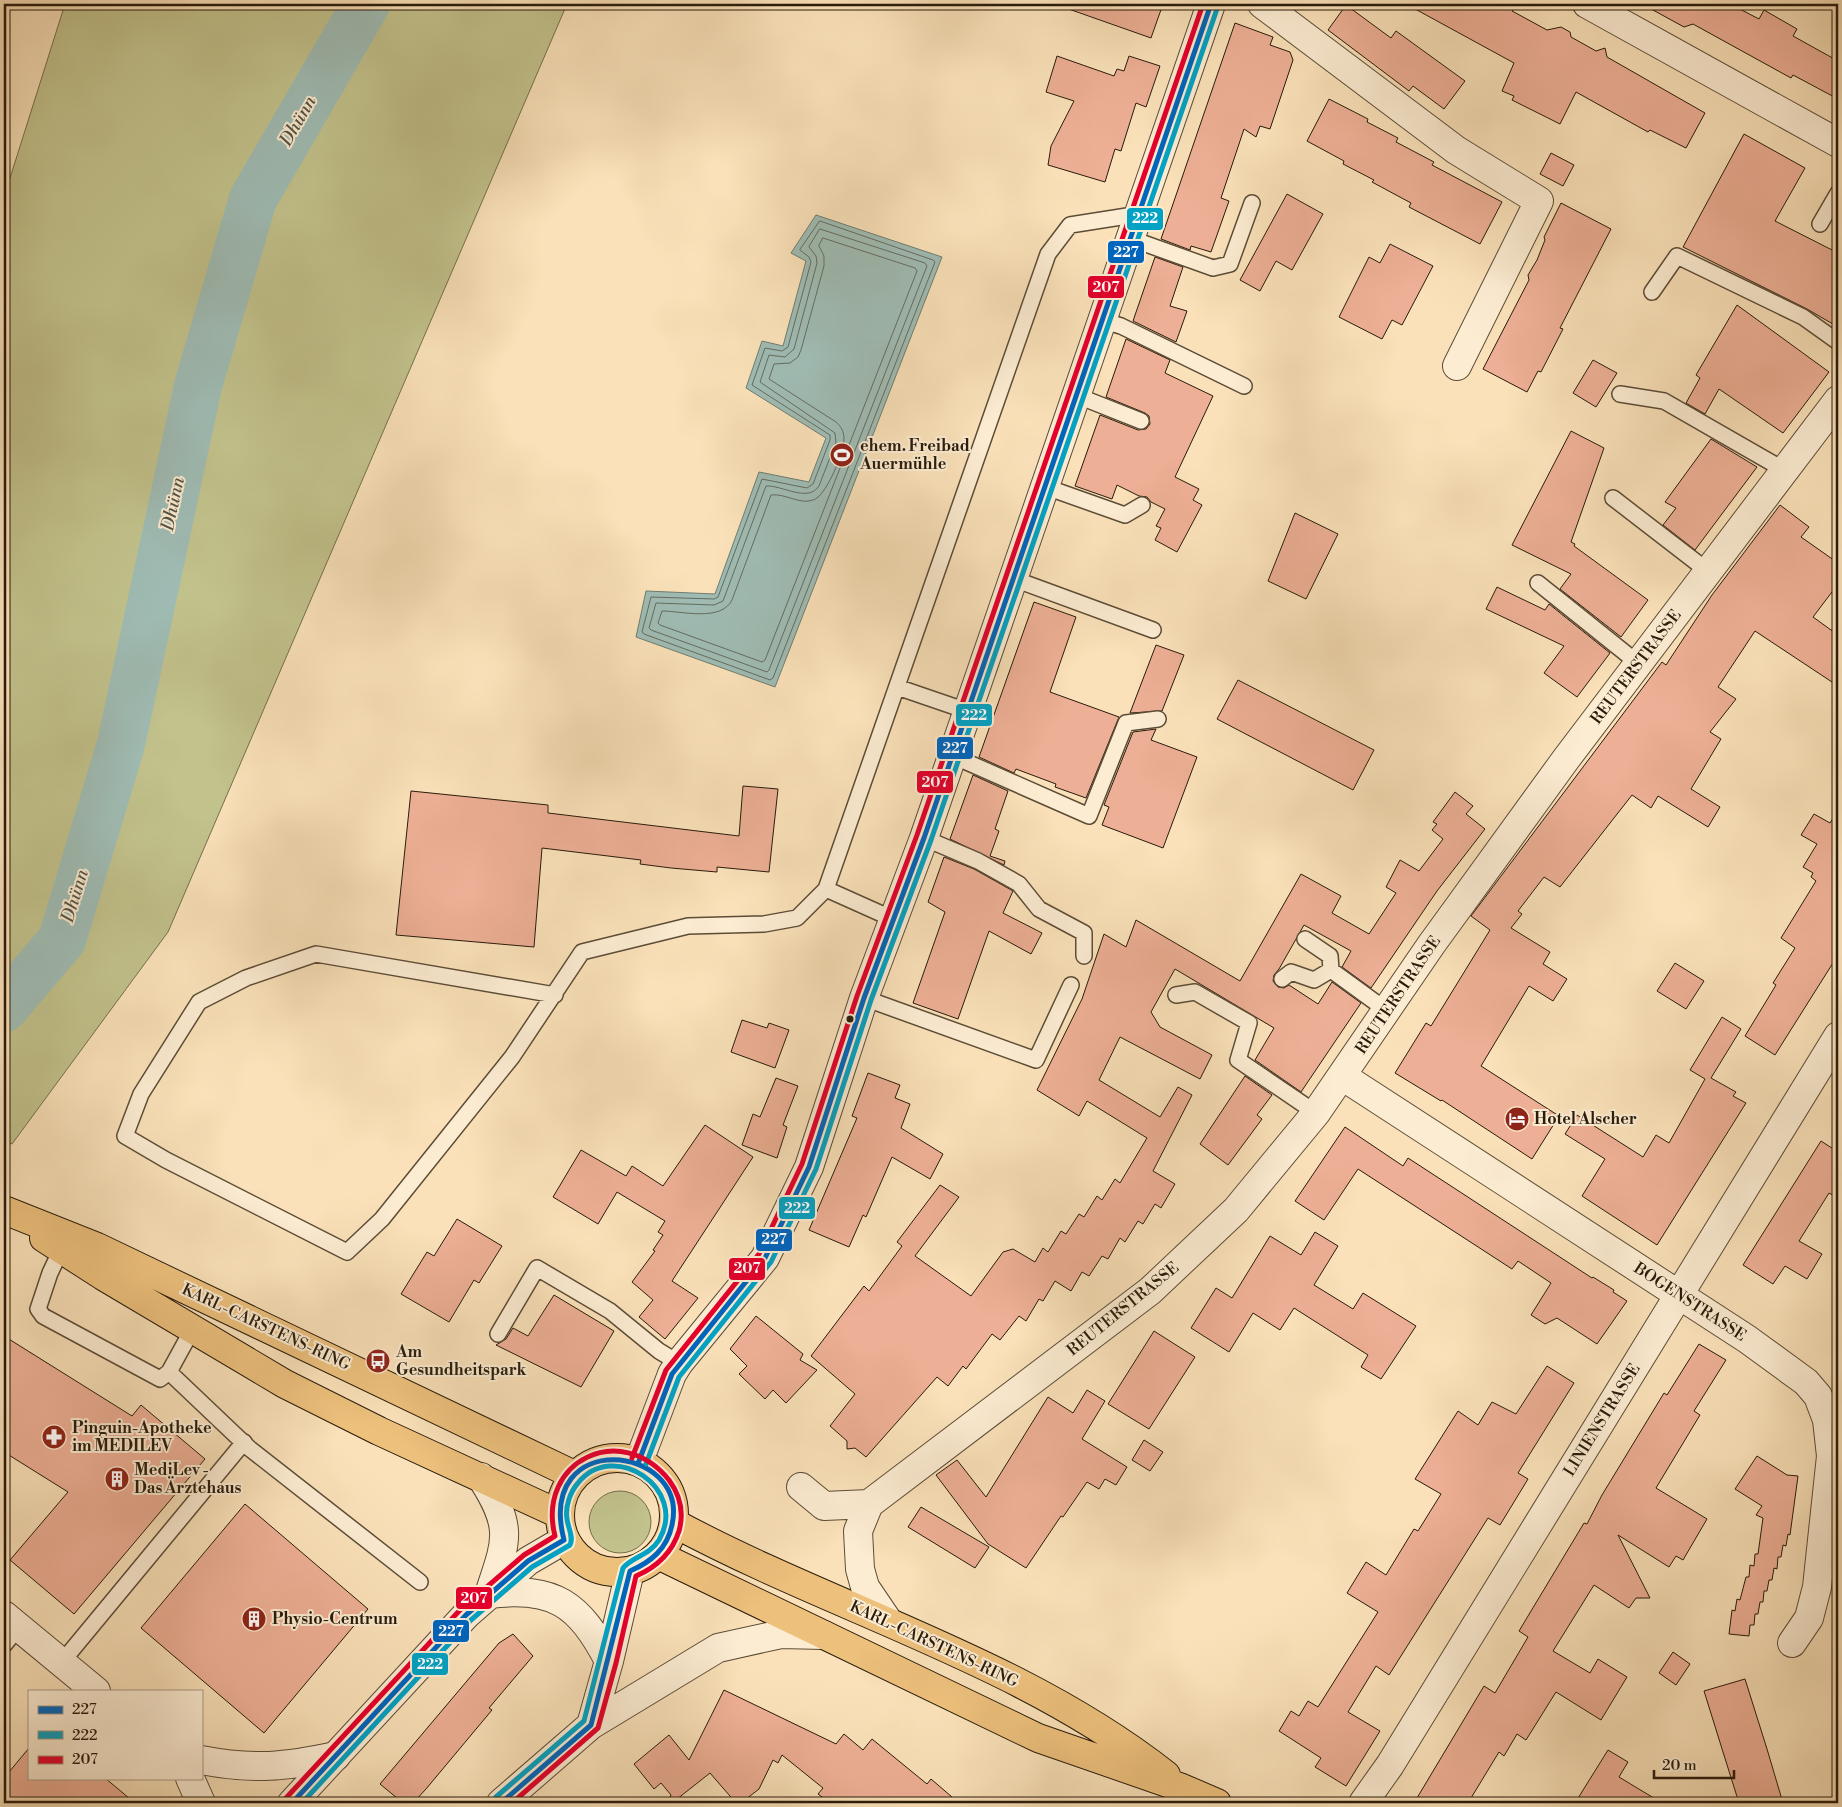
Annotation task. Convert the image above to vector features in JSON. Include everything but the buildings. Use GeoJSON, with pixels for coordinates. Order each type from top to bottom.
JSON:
{"type":"FeatureCollection","features":[{"type":"Feature","properties":{"kind":"main road","name":"KARL-CARSTENS-RING"},"geometry":{"type":"LineString","coordinates":[[6,1211],[61,1250],[192,1330],[286,1384],[379,1431],[481,1477],[561,1527]]}},
{"type":"Feature","properties":{"kind":"main road","name":"KARL-CARSTENS-RING"},"geometry":{"type":"LineString","coordinates":[[6,1211],[97,1247],[574,1475]]}},
{"type":"Feature","properties":{"kind":"main road"},"geometry":{"type":"LineString","coordinates":[[616,1457],[639,1461],[659,1476],[672,1498],[674,1523],[668,1541],[658,1555],[645,1565],[630,1571],[604,1571],[580,1560],[561,1527],[563,1493],[574,1475],[593,1462],[616,1457]]}},
{"type":"Feature","properties":{"kind":"main road","name":"KARL-CARSTENS-RING"},"geometry":{"type":"LineString","coordinates":[[674,1523],[718,1547],[888,1621],[1059,1704],[1138,1753],[1182,1788]]}},
{"type":"Feature","properties":{"kind":"main road","name":"KARL-CARSTENS-RING"},"geometry":{"type":"LineString","coordinates":[[658,1555],[1038,1738],[1182,1788],[1217,1803]]}},
{"type":"Feature","properties":{"kind":"street"},"geometry":{"type":"LineString","coordinates":[[639,1461],[672,1374],[765,1258],[809,1167],[864,998],[924,838],[1104,321],[1211,4]]}},
{"type":"Feature","properties":{"kind":"street"},"geometry":{"type":"LineString","coordinates":[[1262,4],[1456,150],[1539,201],[1457,366]]}},
{"type":"Feature","properties":{"kind":"street"},"geometry":{"type":"LineString","coordinates":[[1587,4],[1838,144]]}},
{"type":"Feature","properties":{"kind":"street","name":"REUTERSTRASSE"},"geometry":{"type":"LineString","coordinates":[[869,1504],[1150,1290],[1236,1210],[1316,1113],[1386,1010],[1566,759],[1838,400]]}},
{"type":"Feature","properties":{"kind":"street","name":"LINIENSTRASSE"},"geometry":{"type":"LineString","coordinates":[[1363,1803],[1390,1765],[1838,1036]]}},
{"type":"Feature","properties":{"kind":"street","name":"BOGENSTRASSE"},"geometry":{"type":"LineString","coordinates":[[1342,1076],[1747,1339],[1806,1382],[1818,1396],[1833,1420],[1817,1587],[1809,1618],[1792,1642]]}},
{"type":"Feature","properties":{"kind":"street"},"geometry":{"type":"LineString","coordinates":[[481,1477],[495,1499],[505,1526],[503,1550],[489,1594]]}},
{"type":"Feature","properties":{"kind":"street"},"geometry":{"type":"LineString","coordinates":[[801,1487],[824,1506],[869,1504],[858,1531],[860,1569],[865,1587],[888,1621]]}},
{"type":"Feature","properties":{"kind":"street"},"geometry":{"type":"LineString","coordinates":[[292,1803],[466,1615],[528,1561],[561,1527]]}},
{"type":"Feature","properties":{"kind":"street"},"geometry":{"type":"LineString","coordinates":[[591,1725],[609,1661],[630,1571]]}},
{"type":"Feature","properties":{"kind":"street"},"geometry":{"type":"LineString","coordinates":[[489,1594],[515,1591],[539,1593],[560,1601],[580,1615],[596,1636],[609,1661]]}},
{"type":"Feature","properties":{"kind":"street"},"geometry":{"type":"LineString","coordinates":[[9,1629],[62,1662],[95,1690]]}},
{"type":"Feature","properties":{"kind":"street"},"geometry":{"type":"LineString","coordinates":[[513,1800],[591,1725],[718,1648],[781,1634],[824,1636]]}},
{"type":"Feature","properties":{"kind":"street"},"geometry":{"type":"LineString","coordinates":[[202,1760],[232,1766],[267,1768],[336,1756]]}},
{"type":"Feature","properties":{"kind":"street"},"geometry":{"type":"LineString","coordinates":[[191,1780],[200,1803]]}},
{"type":"Feature","properties":{"kind":"lane"},"geometry":{"type":"LineString","coordinates":[[1820,224],[1838,193]]}},
{"type":"Feature","properties":{"kind":"lane"},"geometry":{"type":"LineString","coordinates":[[1132,239],[1213,268],[1230,264],[1252,203]]}},
{"type":"Feature","properties":{"kind":"lane"},"geometry":{"type":"LineString","coordinates":[[555,995],[316,954],[246,978],[199,1002],[141,1094],[125,1136],[166,1160],[347,1252],[382,1219],[512,1057],[555,995],[582,952],[688,926],[764,924],[797,918],[826,889],[1048,254],[1070,224],[1140,214]]}},
{"type":"Feature","properties":{"kind":"lane"},"geometry":{"type":"LineString","coordinates":[[1652,292],[1677,256],[1803,317],[1838,342]]}},
{"type":"Feature","properties":{"kind":"lane"},"geometry":{"type":"LineString","coordinates":[[1104,321],[1121,326],[1244,386]]}},
{"type":"Feature","properties":{"kind":"lane"},"geometry":{"type":"LineString","coordinates":[[1620,394],[1664,401],[1786,471]]}},
{"type":"Feature","properties":{"kind":"lane"},"geometry":{"type":"LineString","coordinates":[[1078,396],[1141,421]]}},
{"type":"Feature","properties":{"kind":"lane"},"geometry":{"type":"LineString","coordinates":[[1046,487],[1125,515],[1142,505]]}},
{"type":"Feature","properties":{"kind":"lane"},"geometry":{"type":"LineString","coordinates":[[1613,498],[1709,572]]}},
{"type":"Feature","properties":{"kind":"lane"},"geometry":{"type":"LineString","coordinates":[[1014,579],[1153,630]]}},
{"type":"Feature","properties":{"kind":"lane"},"geometry":{"type":"LineString","coordinates":[[1538,583],[1639,664]]}},
{"type":"Feature","properties":{"kind":"lane"},"geometry":{"type":"LineString","coordinates":[[897,687],[967,711]]}},
{"type":"Feature","properties":{"kind":"lane"},"geometry":{"type":"LineString","coordinates":[[952,756],[1089,816],[1126,723],[1158,719]]}},
{"type":"Feature","properties":{"kind":"lane"},"geometry":{"type":"LineString","coordinates":[[924,838],[978,861],[1019,884],[1039,908],[1084,933],[1084,956]]}},
{"type":"Feature","properties":{"kind":"lane"},"geometry":{"type":"LineString","coordinates":[[826,889],[893,919]]}},
{"type":"Feature","properties":{"kind":"lane"},"geometry":{"type":"LineString","coordinates":[[1305,939],[1330,956],[1331,970],[1386,1010]]}},
{"type":"Feature","properties":{"kind":"lane"},"geometry":{"type":"LineString","coordinates":[[1282,979],[1290,972],[1314,980],[1331,970]]}},
{"type":"Feature","properties":{"kind":"lane"},"geometry":{"type":"LineString","coordinates":[[864,998],[1036,1060],[1071,985]]}},
{"type":"Feature","properties":{"kind":"lane"},"geometry":{"type":"LineString","coordinates":[[1176,996],[1194,992],[1249,1023],[1238,1060],[1316,1113]]}},
{"type":"Feature","properties":{"kind":"lane"},"geometry":{"type":"LineString","coordinates":[[61,1250],[50,1273],[38,1308],[43,1316],[160,1379],[169,1372],[192,1330]]}},
{"type":"Feature","properties":{"kind":"lane"},"geometry":{"type":"LineString","coordinates":[[498,1334],[537,1268],[610,1311],[659,1351],[679,1363]]}},
{"type":"Feature","properties":{"kind":"lane"},"geometry":{"type":"LineString","coordinates":[[169,1372],[249,1448],[420,1582]]}},
{"type":"Feature","properties":{"kind":"lane"},"geometry":{"type":"LineString","coordinates":[[62,1662],[244,1442]]}},
{"type":"Feature","properties":{"kind":"green space"},"geometry":{"type":"Polygon","coordinates":[[[65,4],[567,4],[168,932],[12,1144],[4,1141],[4,197],[65,4]]]}},
{"type":"Feature","properties":{"kind":"green space"},"geometry":{"type":"Polygon","coordinates":[[[614,1491],[626,1491],[642,1500],[649,1510],[651,1522],[649,1534],[642,1544],[626,1553],[614,1553],[603,1548],[594,1539],[589,1528],[589,1516],[594,1505],[603,1496],[614,1491]]]}},
{"type":"Feature","properties":{"kind":"water","name":"ehem. Freibad Auermühle"},"geometry":{"type":"Polygon","coordinates":[[[816,215],[942,257],[775,687],[636,637],[646,591],[715,594],[759,472],[809,482],[826,438],[746,388],[762,341],[783,346],[806,261],[791,253],[816,215]]]}},
{"type":"Feature","properties":{"kind":"waterway","name":"Dhünn"},"geometry":{"type":"LineString","coordinates":[[4,1008],[62,940],[121,744],[198,386],[253,199],[366,4]]}},
{"type":"Feature","properties":{"kind":"transit line","name":"207"},"geometry":{"type":"LineString","coordinates":[[632,1458],[666,1370],[759,1254],[802,1164],[857,996],[917,835],[1203,4]]}},
{"type":"Feature","properties":{"kind":"transit line","name":"227"},"geometry":{"type":"LineString","coordinates":[[639,1461],[672,1374],[765,1258],[809,1167],[864,998],[924,838],[1211,4]]}},
{"type":"Feature","properties":{"kind":"transit line","name":"222"},"geometry":{"type":"LineString","coordinates":[[646,1464],[679,1377],[771,1262],[816,1169],[871,1000],[931,840],[1218,6]]}},
{"type":"Feature","properties":{"kind":"transit line","name":"207"},"geometry":{"type":"LineString","coordinates":[[286,1798],[460,1610],[524,1555],[555,1536],[552,1510],[558,1487],[570,1470],[587,1457],[607,1452],[628,1453],[650,1462],[673,1486],[681,1511],[679,1531],[668,1553],[657,1564],[636,1576],[616,1663],[598,1728],[512,1803]]}},
{"type":"Feature","properties":{"kind":"transit line","name":"227"},"geometry":{"type":"LineString","coordinates":[[292,1803],[466,1615],[528,1561],[564,1540],[561,1504],[571,1479],[590,1464],[614,1460],[638,1464],[659,1477],[671,1498],[672,1525],[670,1533],[657,1554],[630,1571],[591,1725],[501,1803]]}},
{"type":"Feature","properties":{"kind":"transit line","name":"222"},"geometry":{"type":"LineString","coordinates":[[302,1803],[471,1620],[532,1567],[570,1545],[571,1536],[567,1519],[567,1505],[570,1495],[578,1483],[593,1471],[610,1466],[627,1468],[643,1476],[656,1488],[664,1503],[666,1521],[659,1540],[646,1553],[623,1568],[584,1721],[496,1797]]}},
{"type":"Feature","properties":{"kind":"place","name":"ehem. Freibad Auermühle"},"geometry":{"type":"Point","coordinates":[842,455]}},
{"type":"Feature","properties":{"kind":"place","name":"Hotel Alscher"},"geometry":{"type":"Point","coordinates":[1517,1119]}},
{"type":"Feature","properties":{"kind":"place","name":"Am Gesundheitspark"},"geometry":{"type":"Point","coordinates":[378,1361]}},
{"type":"Feature","properties":{"kind":"place","name":"Pinguin-Apotheke im MEDILEV"},"geometry":{"type":"Point","coordinates":[54,1437]}},
{"type":"Feature","properties":{"kind":"place","name":"MediLev - Das Ärztehaus"},"geometry":{"type":"Point","coordinates":[117,1479]}},
{"type":"Feature","properties":{"kind":"place","name":"Physio-Centrum"},"geometry":{"type":"Point","coordinates":[254,1619]}}]}
